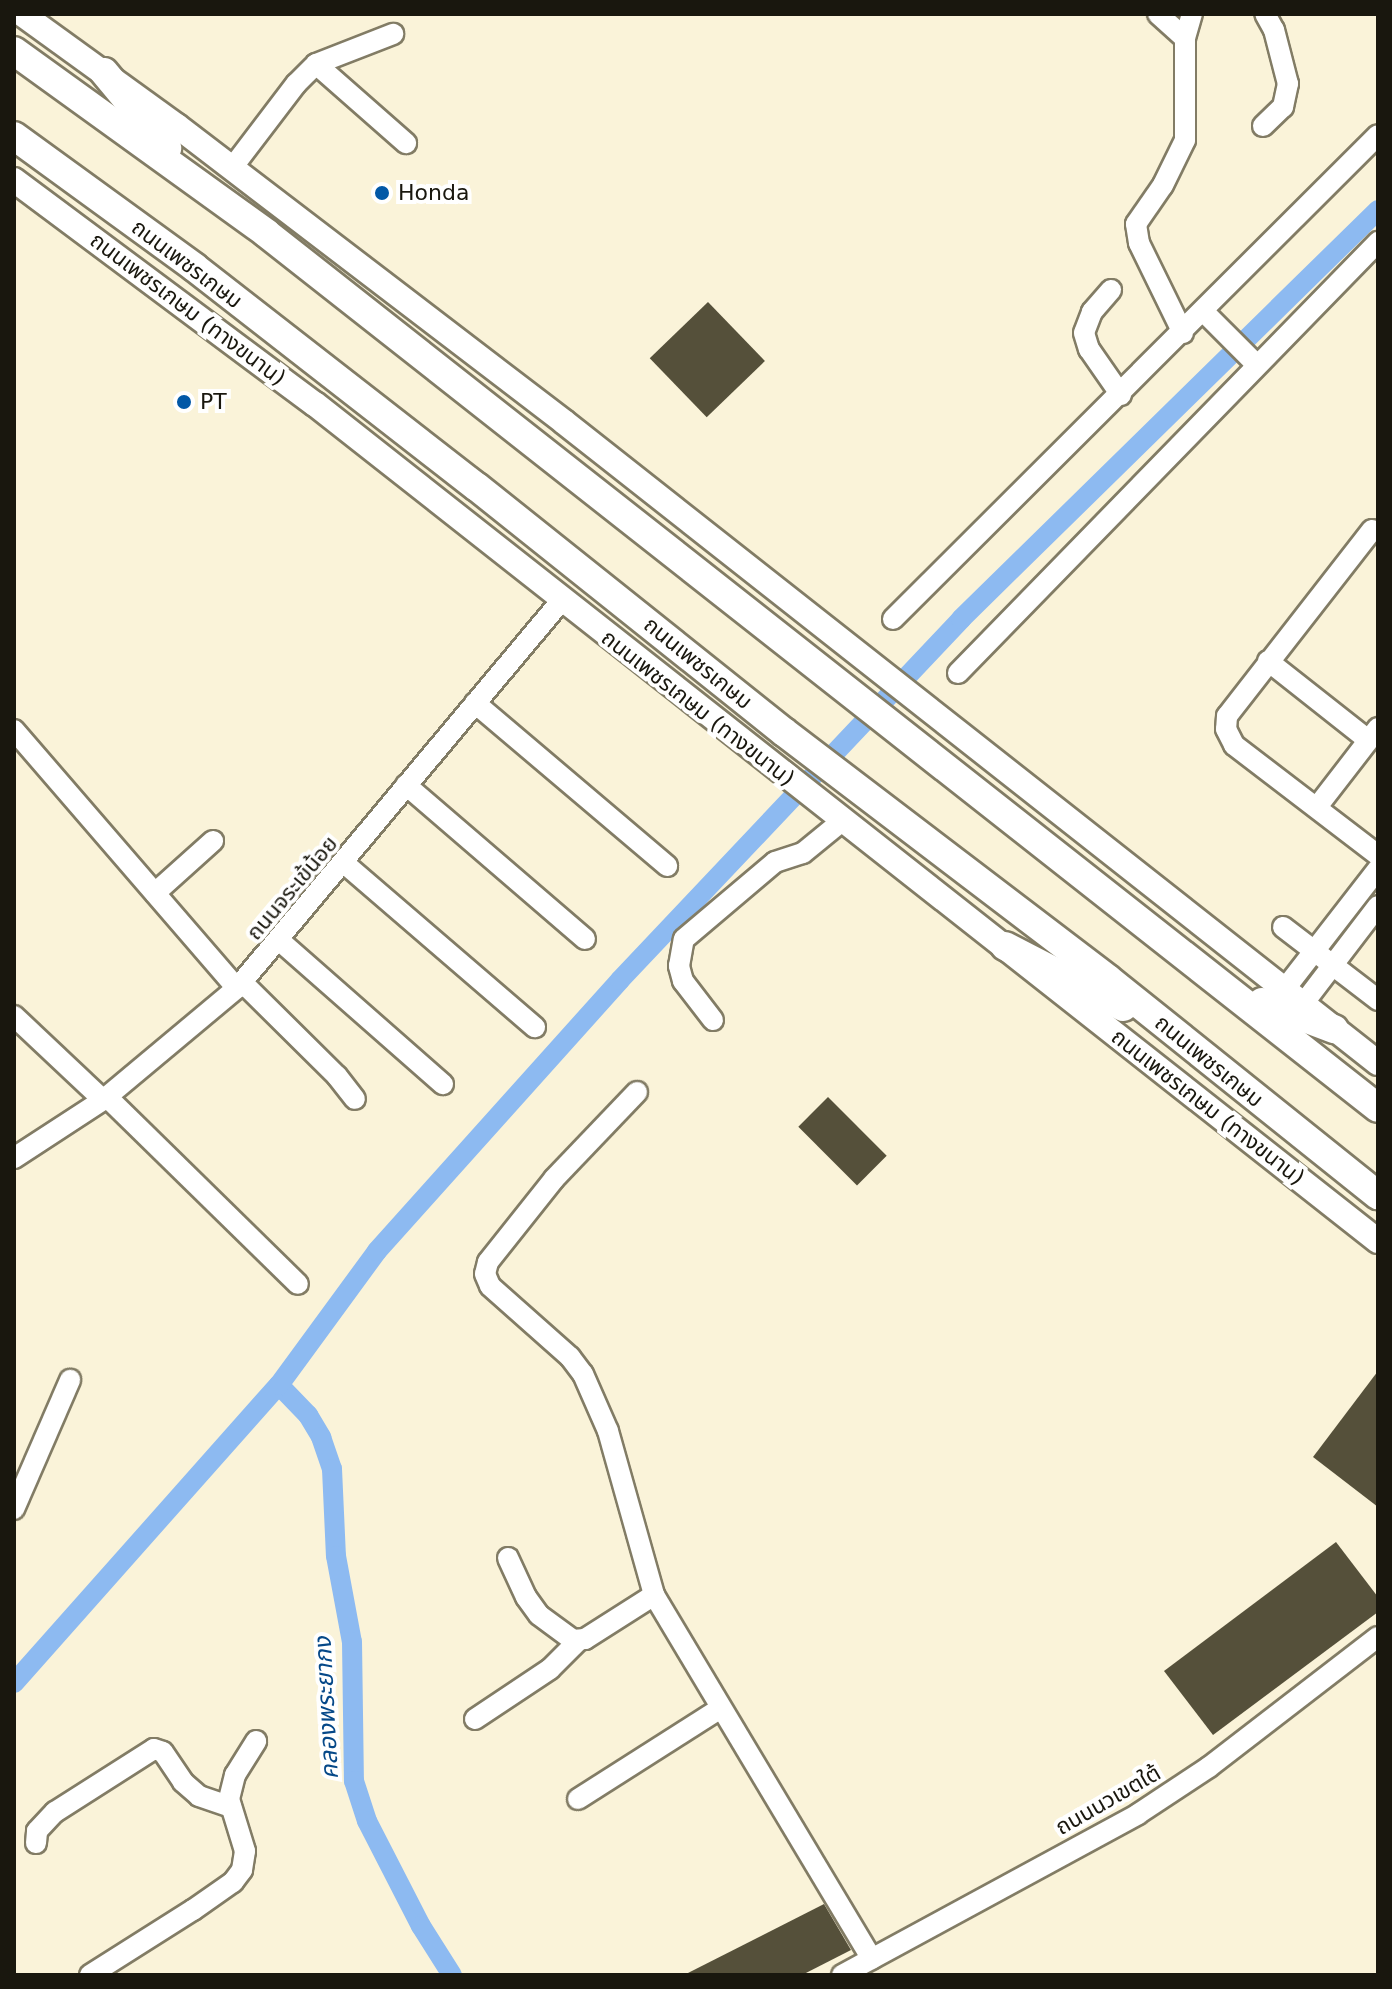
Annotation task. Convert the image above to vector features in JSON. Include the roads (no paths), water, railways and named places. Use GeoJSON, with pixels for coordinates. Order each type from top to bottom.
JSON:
{"type":"FeatureCollection","features":[{"type":"Feature","properties":{"kind":"highway"},"geometry":{"type":"LineString","coordinates":[[14,51],[266,233],[827,678],[1378,1108]]}},
{"type":"Feature","properties":{"kind":"highway"},"geometry":{"type":"LineString","coordinates":[[104,72],[194,181]]}},
{"type":"Feature","properties":{"kind":"highway","name":"ถนนเพชรเกษม"},"geometry":{"type":"LineString","coordinates":[[14,136],[231,296],[1378,1195]]}},
{"type":"Feature","properties":{"kind":"highway"},"geometry":{"type":"LineString","coordinates":[[1005,946],[1118,1005],[1161,1022]]}},
{"type":"Feature","properties":{"kind":"highway"},"geometry":{"type":"LineString","coordinates":[[1221,983],[1285,1012],[1334,1029]]}},
{"type":"Feature","properties":{"kind":"main road"},"geometry":{"type":"LineString","coordinates":[[22,14],[232,168],[855,650],[1378,1063]]}},
{"type":"Feature","properties":{"kind":"main road","name":"ถนนเพชรเกษม (ทางขนาน)"},"geometry":{"type":"LineString","coordinates":[[14,180],[315,404],[561,601],[1378,1241]]}},
{"type":"Feature","properties":{"kind":"street"},"geometry":{"type":"LineString","coordinates":[[1158,14],[1185,38]]}},
{"type":"Feature","properties":{"kind":"street"},"geometry":{"type":"LineString","coordinates":[[1183,333],[1139,243],[1136,224],[1170,174],[1185,140],[1185,38],[1192,14]]}},
{"type":"Feature","properties":{"kind":"street"},"geometry":{"type":"LineString","coordinates":[[1263,126],[1283,107],[1288,84],[1274,30],[1265,14]]}},
{"type":"Feature","properties":{"kind":"street"},"geometry":{"type":"LineString","coordinates":[[232,168],[316,64],[393,34]]}},
{"type":"Feature","properties":{"kind":"street"},"geometry":{"type":"LineString","coordinates":[[316,64],[406,143]]}},
{"type":"Feature","properties":{"kind":"street"},"geometry":{"type":"LineString","coordinates":[[893,619],[1183,333],[1210,318],[1378,135]]}},
{"type":"Feature","properties":{"kind":"street"},"geometry":{"type":"LineString","coordinates":[[958,673],[1251,359],[1378,242]]}},
{"type":"Feature","properties":{"kind":"street"},"geometry":{"type":"LineString","coordinates":[[1111,290],[1092,312],[1084,333],[1099,366],[1121,395]]}},
{"type":"Feature","properties":{"kind":"street"},"geometry":{"type":"LineString","coordinates":[[1210,318],[1251,359]]}},
{"type":"Feature","properties":{"kind":"street"},"geometry":{"type":"LineString","coordinates":[[1372,530],[1227,716],[1226,729],[1234,745],[1378,855]]}},
{"type":"Feature","properties":{"kind":"street","name":"ถนนจระเข้น้อย"},"geometry":{"type":"LineString","coordinates":[[14,1158],[105,1099],[240,985],[280,941],[561,601]]}},
{"type":"Feature","properties":{"kind":"street"},"geometry":{"type":"LineString","coordinates":[[1268,661],[1373,734],[1317,807]]}},
{"type":"Feature","properties":{"kind":"street"},"geometry":{"type":"LineString","coordinates":[[475,703],[667,866]]}},
{"type":"Feature","properties":{"kind":"street"},"geometry":{"type":"LineString","coordinates":[[14,730],[155,893],[240,985],[337,1076],[355,1099]]}},
{"type":"Feature","properties":{"kind":"street"},"geometry":{"type":"LineString","coordinates":[[406,785],[585,939]]}},
{"type":"Feature","properties":{"kind":"street"},"geometry":{"type":"LineString","coordinates":[[713,1020],[683,981],[679,966],[684,939],[775,862],[803,853],[838,818]]}},
{"type":"Feature","properties":{"kind":"street"},"geometry":{"type":"LineString","coordinates":[[155,893],[213,841]]}},
{"type":"Feature","properties":{"kind":"street"},"geometry":{"type":"LineString","coordinates":[[344,863],[535,1027]]}},
{"type":"Feature","properties":{"kind":"street"},"geometry":{"type":"LineString","coordinates":[[1293,997],[1314,951],[1378,869]]}},
{"type":"Feature","properties":{"kind":"street"},"geometry":{"type":"LineString","coordinates":[[1293,997],[1333,965],[1378,906]]}},
{"type":"Feature","properties":{"kind":"street"},"geometry":{"type":"LineString","coordinates":[[1283,927],[1378,1000]]}},
{"type":"Feature","properties":{"kind":"street"},"geometry":{"type":"LineString","coordinates":[[280,941],[443,1084]]}},
{"type":"Feature","properties":{"kind":"street"},"geometry":{"type":"LineString","coordinates":[[14,1016],[298,1284]]}},
{"type":"Feature","properties":{"kind":"street"},"geometry":{"type":"LineString","coordinates":[[637,1092],[554,1179],[488,1262],[485,1274],[490,1286],[570,1357],[583,1374],[608,1431],[654,1595],[872,1959]]}},
{"type":"Feature","properties":{"kind":"street"},"geometry":{"type":"LineString","coordinates":[[14,1509],[70,1380]]}},
{"type":"Feature","properties":{"kind":"street"},"geometry":{"type":"LineString","coordinates":[[508,1558],[526,1597],[539,1615],[559,1632],[578,1641]]}},
{"type":"Feature","properties":{"kind":"street"},"geometry":{"type":"LineString","coordinates":[[475,1719],[550,1669],[578,1641],[654,1595]]}},
{"type":"Feature","properties":{"kind":"street","name":"ถนนนวเขตใต้"},"geometry":{"type":"LineString","coordinates":[[842,1975],[1138,1814],[1209,1767],[1378,1637]]}},
{"type":"Feature","properties":{"kind":"street"},"geometry":{"type":"LineString","coordinates":[[578,1799],[721,1708]]}},
{"type":"Feature","properties":{"kind":"street"},"geometry":{"type":"LineString","coordinates":[[90,1975],[233,1882],[242,1870],[245,1851],[231,1807],[235,1775],[256,1741]]}},
{"type":"Feature","properties":{"kind":"street"},"geometry":{"type":"LineString","coordinates":[[36,1843],[37,1831],[55,1812],[154,1749],[163,1752],[183,1782],[199,1796],[231,1807]]}},
{"type":"Feature","properties":{"kind":"waterway"},"geometry":{"type":"LineString","coordinates":[[14,1683],[279,1385],[377,1251],[620,980],[961,619],[1378,210]]}},
{"type":"Feature","properties":{"kind":"waterway","name":"คลองพระยากง"},"geometry":{"type":"LineString","coordinates":[[279,1385],[308,1415],[321,1437],[332,1469],[336,1556],[352,1642],[354,1781],[367,1821],[421,1926],[452,1975]]}},
{"type":"Feature","properties":{"kind":"place","name":"Honda"},"geometry":{"type":"Point","coordinates":[382,193]}},
{"type":"Feature","properties":{"kind":"place","name":"PT"},"geometry":{"type":"Point","coordinates":[184,402]}}]}
